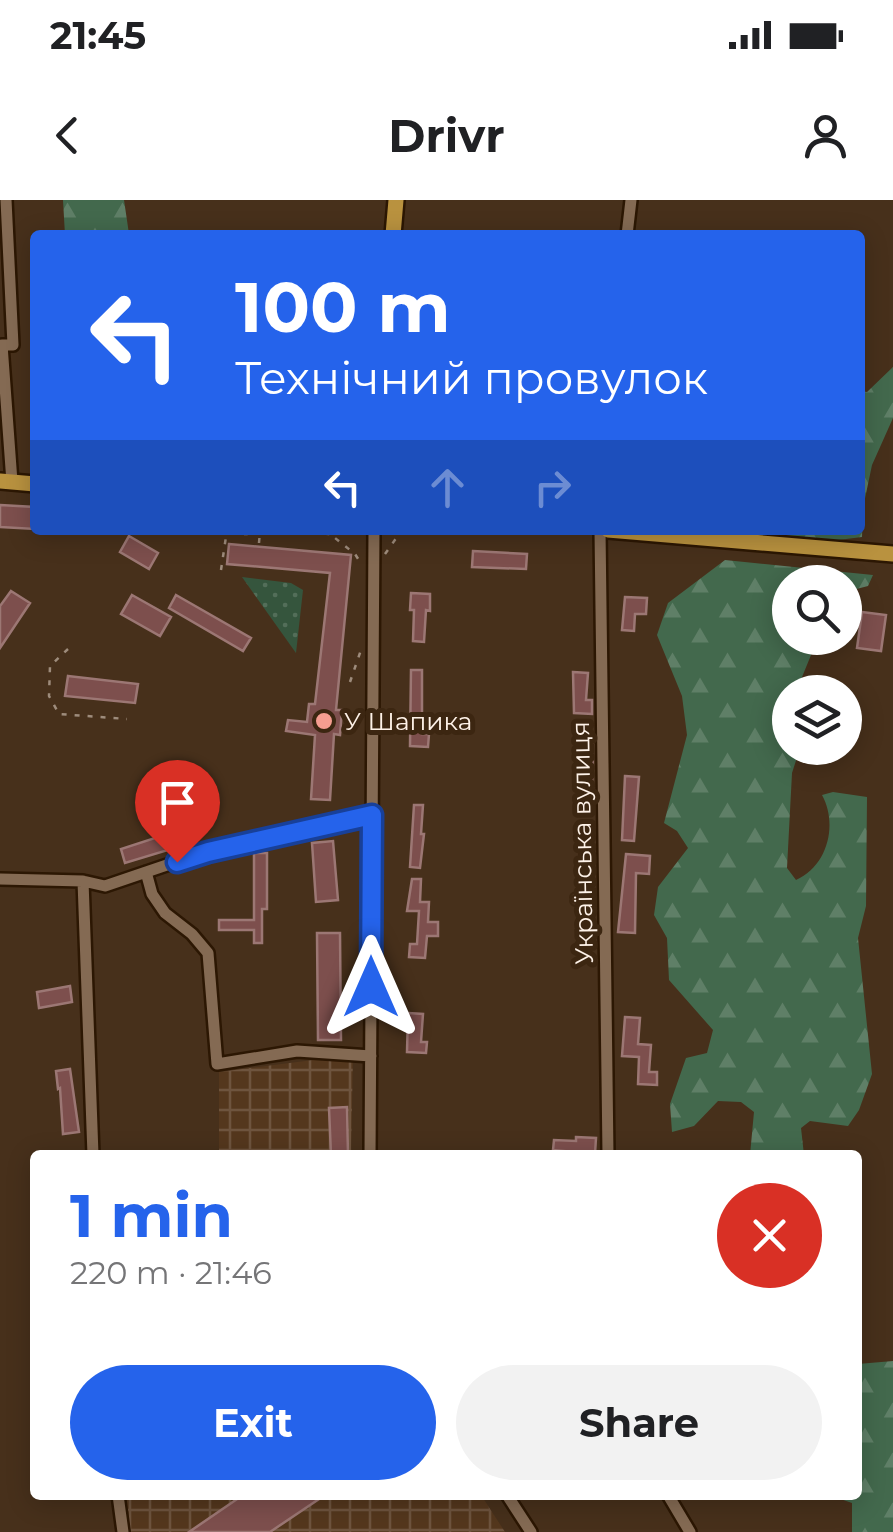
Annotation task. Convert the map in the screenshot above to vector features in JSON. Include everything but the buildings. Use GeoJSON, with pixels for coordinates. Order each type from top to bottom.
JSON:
{"type":"FeatureCollection","features":[{"type":"Feature","properties":{"kind":"main road"},"geometry":{"type":"LineString","coordinates":[[394,230],[396,200]]}},
{"type":"Feature","properties":{"kind":"main road"},"geometry":{"type":"LineString","coordinates":[[667,535],[893,554]]}},
{"type":"Feature","properties":{"kind":"street"},"geometry":{"type":"LineString","coordinates":[[6,200],[13,345],[2,345],[6,481]]}},
{"type":"Feature","properties":{"kind":"street"},"geometry":{"type":"LineString","coordinates":[[627,230],[630,200]]}},
{"type":"Feature","properties":{"kind":"street"},"geometry":{"type":"LineString","coordinates":[[370,1150],[374,535]]}},
{"type":"Feature","properties":{"kind":"street","name":"Українська вулиця"},"geometry":{"type":"LineString","coordinates":[[600,535],[608,1150]]}},
{"type":"Feature","properties":{"kind":"street"},"geometry":{"type":"LineString","coordinates":[[0,879],[83,881],[105,886],[208,852],[372,815]]}},
{"type":"Feature","properties":{"kind":"street"},"geometry":{"type":"LineString","coordinates":[[146,872],[152,894],[165,913],[192,934],[208,953],[217,1064],[297,1051],[371,1056]]}},
{"type":"Feature","properties":{"kind":"street"},"geometry":{"type":"LineString","coordinates":[[83,881],[93,1150]]}},
{"type":"Feature","properties":{"kind":"street"},"geometry":{"type":"LineString","coordinates":[[119,1500],[123,1532]]}},
{"type":"Feature","properties":{"kind":"street"},"geometry":{"type":"LineString","coordinates":[[510,1500],[531,1532]]}},
{"type":"Feature","properties":{"kind":"street"},"geometry":{"type":"LineString","coordinates":[[671,1500],[690,1532]]}},
{"type":"Feature","properties":{"kind":"path"},"geometry":{"type":"LineString","coordinates":[[221,570],[227,535]]}},
{"type":"Feature","properties":{"kind":"path"},"geometry":{"type":"LineString","coordinates":[[258,542],[259,535]]}},
{"type":"Feature","properties":{"kind":"path"},"geometry":{"type":"LineString","coordinates":[[330,535],[355,554],[369,575]]}},
{"type":"Feature","properties":{"kind":"path"},"geometry":{"type":"LineString","coordinates":[[350,682],[365,639]]}},
{"type":"Feature","properties":{"kind":"path"},"geometry":{"type":"LineString","coordinates":[[68,649],[50,666],[49,696],[59,714],[128,719]]}},
{"type":"Feature","properties":{"kind":"shaded area"},"geometry":{"type":"Polygon","coordinates":[[[353,1055],[351,1150],[219,1150],[219,1072],[353,1055]]]}},
{"type":"Feature","properties":{"kind":"shaded area"},"geometry":{"type":"Polygon","coordinates":[[[126,1500],[484,1500],[505,1532],[129,1532],[126,1500]]]}},
{"type":"Feature","properties":{"kind":"green space"},"geometry":{"type":"Polygon","coordinates":[[[63,200],[124,200],[128,230],[65,230],[63,200]]]}},
{"type":"Feature","properties":{"kind":"green space"},"geometry":{"type":"Polygon","coordinates":[[[893,367],[893,418],[872,465],[865,498],[865,392],[893,367]]]}},
{"type":"Feature","properties":{"kind":"green space"},"geometry":{"type":"Polygon","coordinates":[[[776,535],[862,535],[822,542],[776,535]]]}},
{"type":"Feature","properties":{"kind":"green space"},"geometry":{"type":"Polygon","coordinates":[[[725,560],[774,565],[772,655],[811,655],[803,675],[772,675],[772,765],[795,765],[787,868],[796,880],[816,865],[827,843],[829,819],[822,795],[833,792],[867,797],[866,906],[858,938],[872,1074],[859,1110],[848,1126],[810,1121],[801,1128],[803,1150],[750,1150],[754,1112],[741,1102],[718,1101],[694,1126],[672,1132],[670,1104],[686,1058],[707,1053],[713,1030],[669,980],[667,938],[654,915],[658,887],[688,848],[677,831],[664,823],[687,735],[682,696],[657,635],[668,603],[725,560]]]}},
{"type":"Feature","properties":{"kind":"green space"},"geometry":{"type":"Polygon","coordinates":[[[862,574],[873,575],[868,586],[862,588],[862,574]]]}},
{"type":"Feature","properties":{"kind":"green space"},"geometry":{"type":"Polygon","coordinates":[[[242,577],[291,583],[303,590],[296,653],[242,577]]]}},
{"type":"Feature","properties":{"kind":"green space"},"geometry":{"type":"Polygon","coordinates":[[[893,1361],[893,1532],[852,1532],[852,1503],[843,1500],[862,1500],[862,1364],[893,1361]]]}},
{"type":"Feature","properties":{"kind":"place","name":"У Шапика"},"geometry":{"type":"Point","coordinates":[324,721]}},
{"type":"Feature","properties":{"kind":"route"},"geometry":{"type":"LineString","coordinates":[[177,862],[372,815],[371,987]]}}]}
